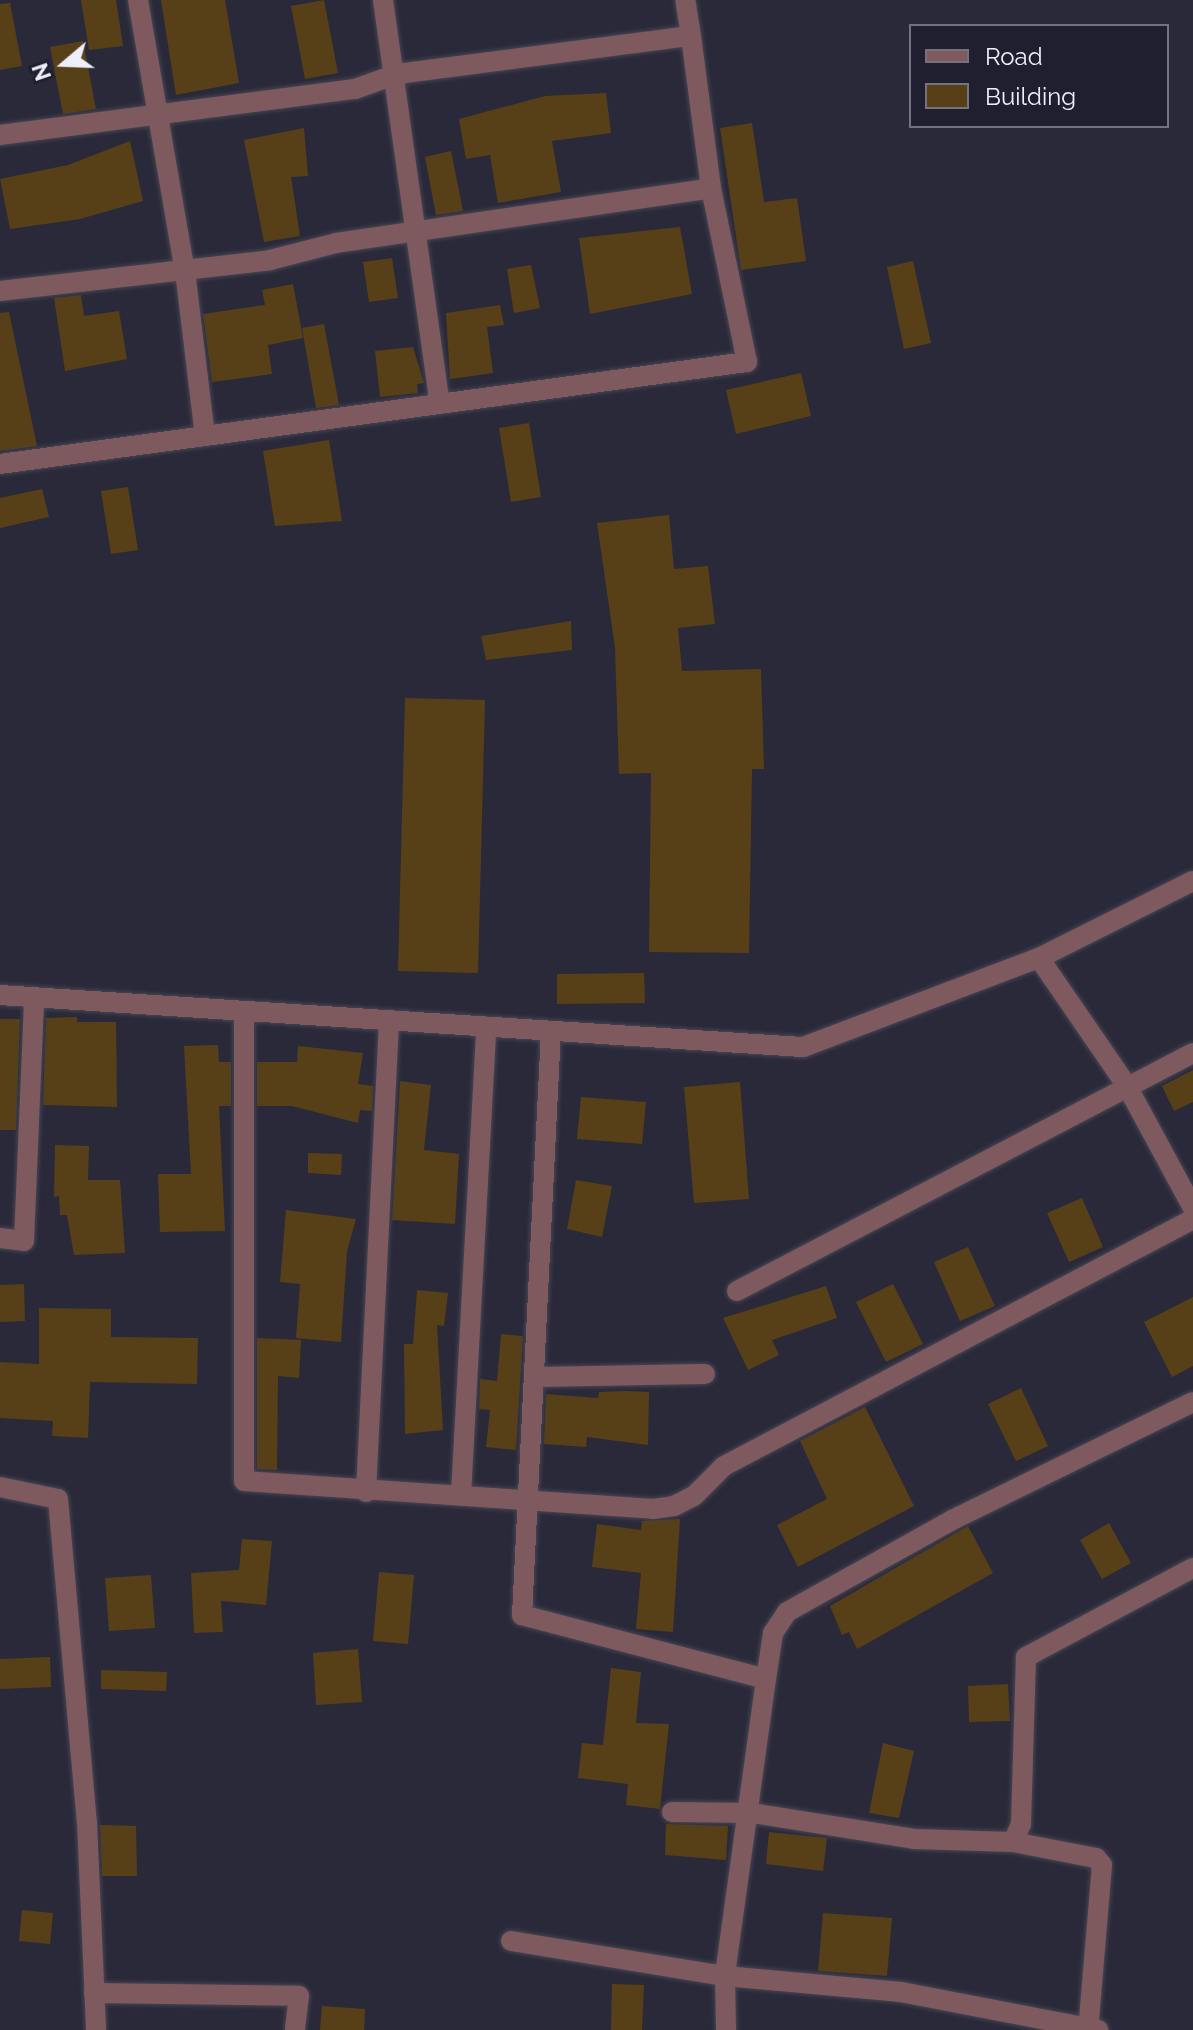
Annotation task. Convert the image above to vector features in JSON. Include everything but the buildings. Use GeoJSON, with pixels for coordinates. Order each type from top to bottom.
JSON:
{"type":"FeatureCollection","features":[{"type":"Feature","properties":{"kind":"street"},"geometry":{"type":"LineString","coordinates":[[138,0],[185,271],[205,436]]}},
{"type":"Feature","properties":{"kind":"street"},"geometry":{"type":"LineString","coordinates":[[383,0],[397,74],[412,236],[440,404]]}},
{"type":"Feature","properties":{"kind":"street"},"geometry":{"type":"LineString","coordinates":[[0,464],[747,362],[711,188],[685,0]]}},
{"type":"Feature","properties":{"kind":"street"},"geometry":{"type":"LineString","coordinates":[[0,135],[159,117],[355,89],[397,74],[691,36]]}},
{"type":"Feature","properties":{"kind":"street"},"geometry":{"type":"LineString","coordinates":[[0,291],[185,271],[336,243],[412,236],[711,188]]}},
{"type":"Feature","properties":{"kind":"street"},"geometry":{"type":"LineString","coordinates":[[0,995],[803,1047],[1039,958],[1193,881]]}},
{"type":"Feature","properties":{"kind":"street"},"geometry":{"type":"LineString","coordinates":[[1039,958],[1127,1086],[1193,1208]]}},
{"type":"Feature","properties":{"kind":"street"},"geometry":{"type":"LineString","coordinates":[[0,1238],[24,1241],[34,998]]}},
{"type":"Feature","properties":{"kind":"street"},"geometry":{"type":"LineString","coordinates":[[244,1012],[244,1481],[366,1492],[528,1497],[653,1509],[674,1506],[694,1496],[724,1466],[1193,1219]]}},
{"type":"Feature","properties":{"kind":"street"},"geometry":{"type":"LineString","coordinates":[[366,1492],[389,1021]]}},
{"type":"Feature","properties":{"kind":"street"},"geometry":{"type":"LineString","coordinates":[[461,1495],[486,1027]]}},
{"type":"Feature","properties":{"kind":"street"},"geometry":{"type":"LineString","coordinates":[[551,1031],[522,1615],[766,1679]]}},
{"type":"Feature","properties":{"kind":"street"},"geometry":{"type":"LineString","coordinates":[[737,1291],[1193,1053]]}},
{"type":"Feature","properties":{"kind":"street"},"geometry":{"type":"LineString","coordinates":[[534,1377],[705,1374]]}},
{"type":"Feature","properties":{"kind":"street"},"geometry":{"type":"LineString","coordinates":[[726,2030],[725,1976],[752,1813],[766,1679],[773,1633],[787,1612],[952,1520],[1193,1402]]}},
{"type":"Feature","properties":{"kind":"street"},"geometry":{"type":"LineString","coordinates":[[0,1487],[30,1488],[58,1499],[87,1822],[96,2030]]}},
{"type":"Feature","properties":{"kind":"street"},"geometry":{"type":"LineString","coordinates":[[1013,1842],[1021,1824],[1026,1657],[1193,1568]]}},
{"type":"Feature","properties":{"kind":"street"},"geometry":{"type":"LineString","coordinates":[[511,1941],[725,1976],[901,1992],[1091,2029],[1102,1865],[1096,1858],[1013,1842],[914,1839],[752,1813],[672,1812]]}},
{"type":"Feature","properties":{"kind":"street"},"geometry":{"type":"LineString","coordinates":[[94,1993],[299,1996],[295,2030]]}}]}
